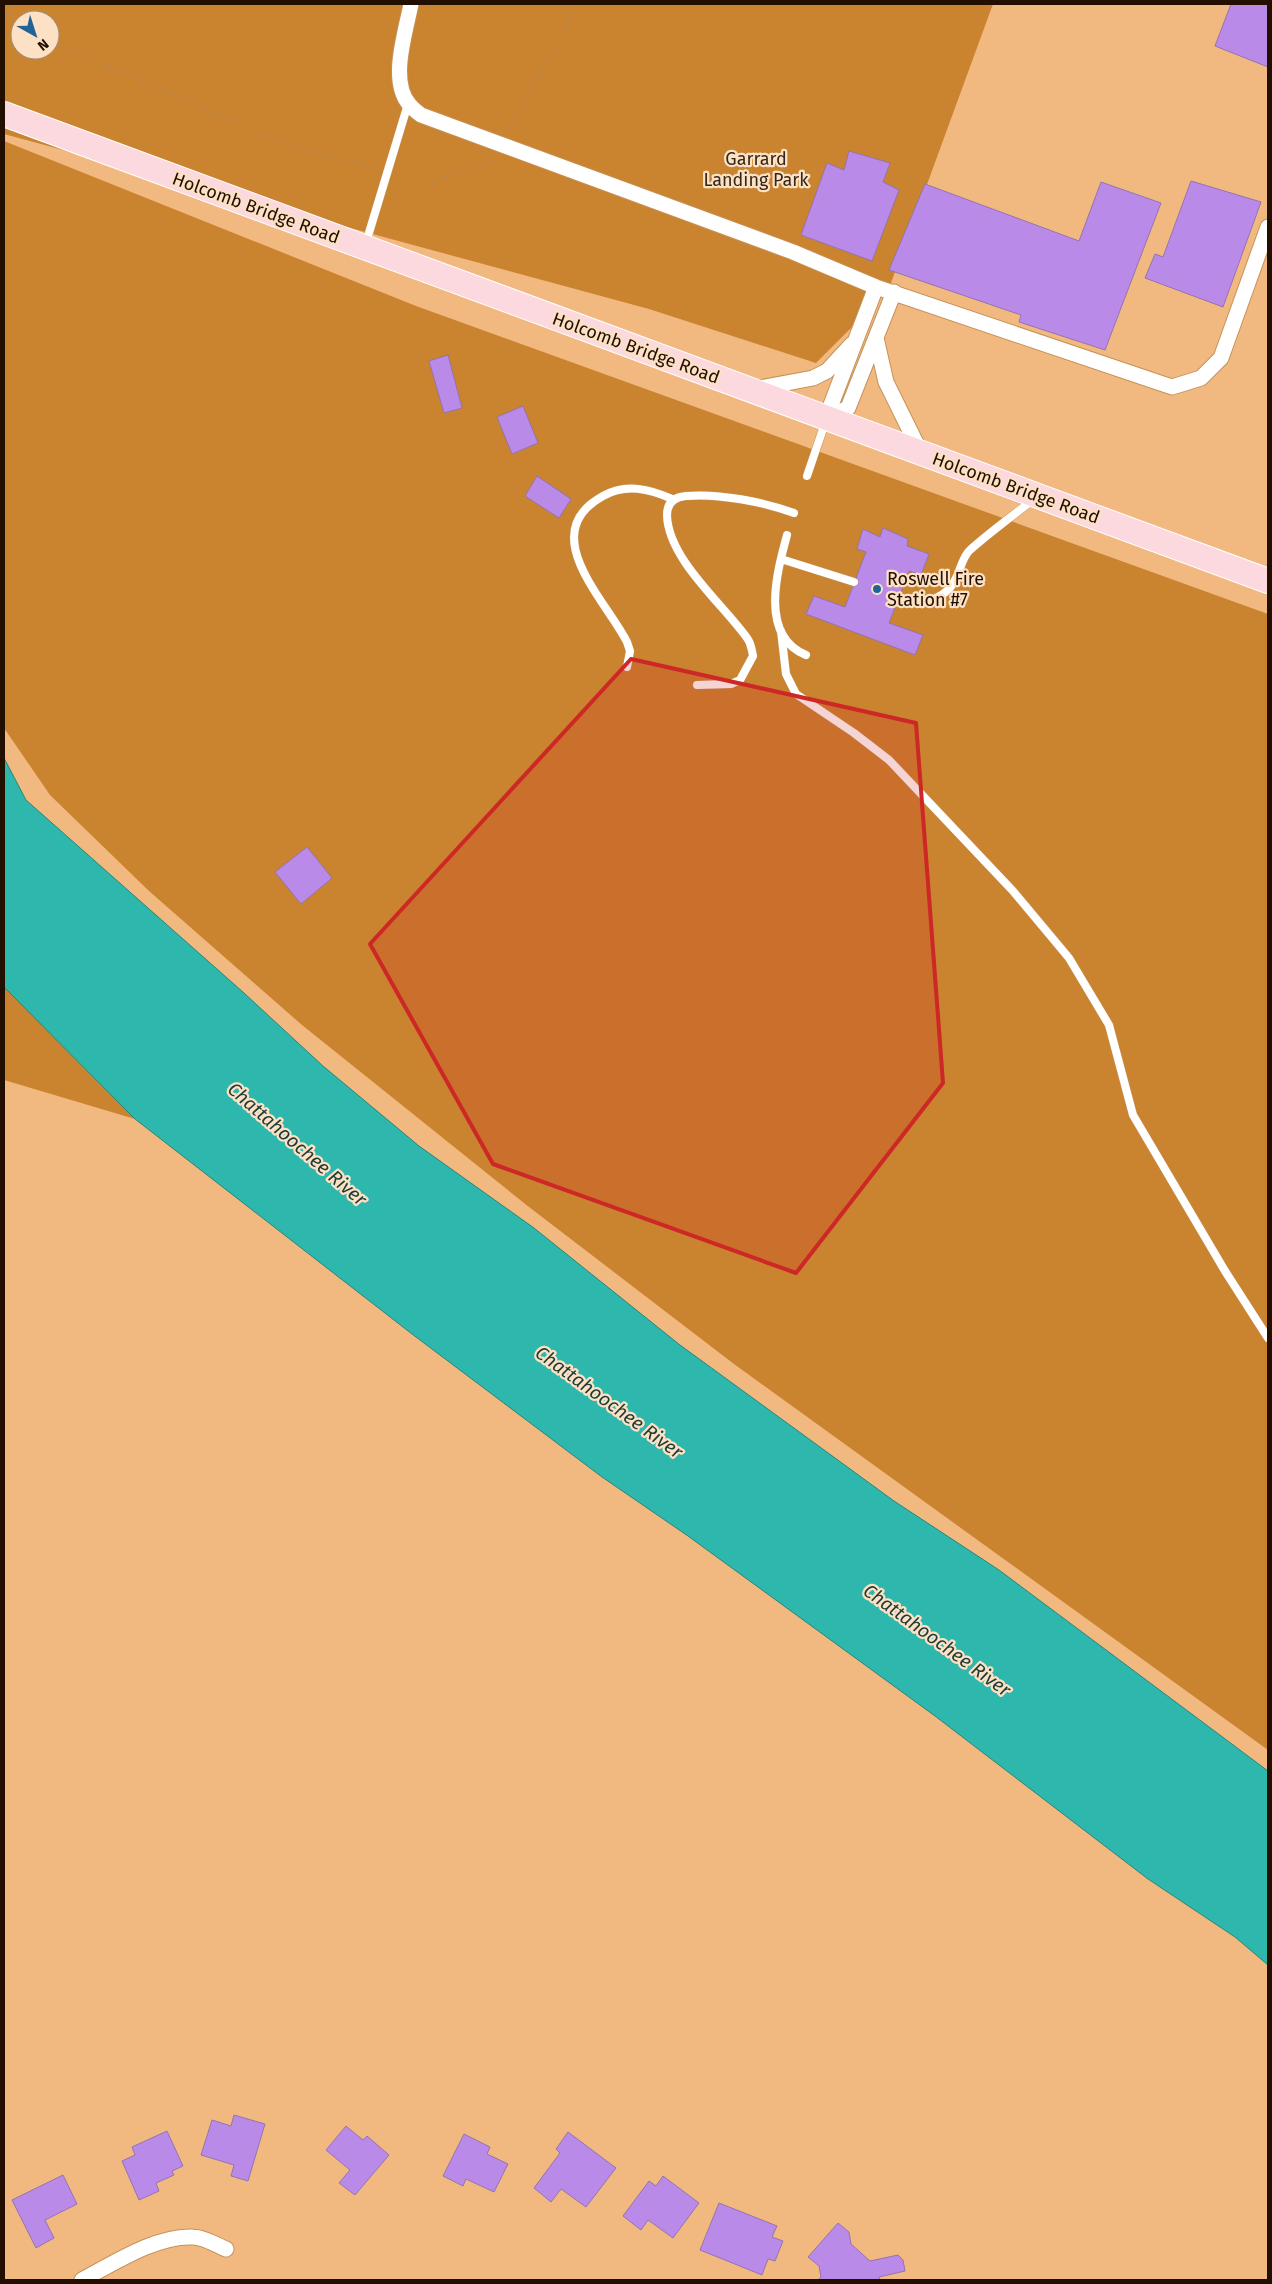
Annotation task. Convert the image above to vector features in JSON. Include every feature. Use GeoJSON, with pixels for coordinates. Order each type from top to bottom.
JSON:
{"type":"FeatureCollection","features":[{"type":"Feature","properties":{"kind":"main road","name":"Holcomb Bridge Road"},"geometry":{"type":"LineString","coordinates":[[4,114],[1268,581]]}},
{"type":"Feature","properties":{"kind":"street"},"geometry":{"type":"LineString","coordinates":[[411,4],[398,77],[408,104],[420,115],[792,252],[876,287],[1172,387],[1201,378],[1221,358],[1268,227]]}},
{"type":"Feature","properties":{"kind":"street"},"geometry":{"type":"LineString","coordinates":[[826,418],[876,287]]}},
{"type":"Feature","properties":{"kind":"street"},"geometry":{"type":"LineString","coordinates":[[826,418],[848,408],[894,292]]}},
{"type":"Feature","properties":{"kind":"street"},"geometry":{"type":"LineString","coordinates":[[876,338],[886,382],[921,453]]}},
{"type":"Feature","properties":{"kind":"street"},"geometry":{"type":"LineString","coordinates":[[749,390],[813,378],[826,371],[856,340]]}},
{"type":"Feature","properties":{"kind":"street"},"geometry":{"type":"LineString","coordinates":[[82,2280],[147,2247],[180,2238],[195,2237],[226,2249]]}},
{"type":"Feature","properties":{"kind":"lane"},"geometry":{"type":"LineString","coordinates":[[365,248],[408,104]]}},
{"type":"Feature","properties":{"kind":"lane"},"geometry":{"type":"LineString","coordinates":[[807,476],[826,418]]}},
{"type":"Feature","properties":{"kind":"lane"},"geometry":{"type":"LineString","coordinates":[[627,667],[630,651],[627,642],[579,564],[572,539],[582,512],[604,495],[639,489],[652,490],[672,499],[697,495],[736,499],[774,506],[794,513]]}},
{"type":"Feature","properties":{"kind":"lane"},"geometry":{"type":"LineString","coordinates":[[899,598],[919,602],[941,597],[948,592],[957,578],[968,551],[1039,495]]}},
{"type":"Feature","properties":{"kind":"lane"},"geometry":{"type":"LineString","coordinates":[[672,499],[667,506],[671,536],[690,569],[749,640],[753,656],[740,680],[731,684],[697,685]]}},
{"type":"Feature","properties":{"kind":"lane"},"geometry":{"type":"LineString","coordinates":[[787,535],[775,583],[774,600],[781,631],[786,674],[796,694],[854,733],[889,760],[1013,891],[1069,958],[1110,1025],[1133,1115],[1225,1271],[1268,1338]]}},
{"type":"Feature","properties":{"kind":"lane"},"geometry":{"type":"LineString","coordinates":[[780,559],[854,582]]}},
{"type":"Feature","properties":{"kind":"lane"},"geometry":{"type":"LineString","coordinates":[[781,631],[788,643],[797,652],[806,655]]}},
{"type":"Feature","properties":{"kind":"path"},"geometry":{"type":"LineString","coordinates":[[9,4],[10,20]]}},
{"type":"Feature","properties":{"kind":"path"},"geometry":{"type":"LineString","coordinates":[[414,191],[436,181],[496,160],[508,129],[563,34],[574,4]]}},
{"type":"Feature","properties":{"kind":"path"},"geometry":{"type":"LineString","coordinates":[[60,46],[301,150],[387,171]]}},
{"type":"Feature","properties":{"kind":"highlighted area"},"geometry":{"type":"Polygon","coordinates":[[[631,659],[916,723],[943,1083],[796,1273],[493,1164],[370,944],[631,659]]]}},
{"type":"Feature","properties":{"kind":"green space","name":"Garrard Landing Park"},"geometry":{"type":"Polygon","coordinates":[[[4,4],[993,4],[888,291],[816,363],[649,309],[4,134],[4,4]]]}},
{"type":"Feature","properties":{"kind":"green space"},"geometry":{"type":"Polygon","coordinates":[[[4,141],[416,306],[1268,614],[1268,1750],[734,1364],[529,1207],[302,1025],[149,891],[50,795],[4,728],[4,141]]]}},
{"type":"Feature","properties":{"kind":"green space"},"geometry":{"type":"Polygon","coordinates":[[[4,987],[135,1119],[4,1080],[4,987]]]}},
{"type":"Feature","properties":{"kind":"water","name":"Chattahoochee River"},"geometry":{"type":"Polygon","coordinates":[[[4,758],[26,800],[244,993],[323,1066],[419,1146],[534,1228],[680,1345],[894,1501],[999,1570],[1268,1771],[1268,1965],[1235,1937],[1148,1879],[935,1716],[688,1536],[602,1477],[412,1334],[135,1119],[4,987],[4,758]]]}},
{"type":"Feature","properties":{"kind":"building"},"geometry":{"type":"Polygon","coordinates":[[[1231,4],[1268,4],[1268,67],[1215,46],[1231,4]]]}},
{"type":"Feature","properties":{"kind":"building"},"geometry":{"type":"Polygon","coordinates":[[[849,151],[890,163],[883,182],[899,190],[872,261],[801,235],[827,163],[844,170],[849,151]]]}},
{"type":"Feature","properties":{"kind":"building"},"geometry":{"type":"Polygon","coordinates":[[[1191,181],[1261,202],[1223,307],[1145,278],[1155,254],[1163,257],[1191,181]]]}},
{"type":"Feature","properties":{"kind":"building"},"geometry":{"type":"Polygon","coordinates":[[[1101,182],[1161,203],[1105,350],[1019,322],[1021,315],[889,270],[925,184],[1079,241],[1101,182]]]}},
{"type":"Feature","properties":{"kind":"building"},"geometry":{"type":"Polygon","coordinates":[[[448,355],[462,408],[444,413],[429,361],[448,355]]]}},
{"type":"Feature","properties":{"kind":"building"},"geometry":{"type":"Polygon","coordinates":[[[523,406],[538,443],[512,454],[497,417],[523,406]]]}},
{"type":"Feature","properties":{"kind":"building"},"geometry":{"type":"Polygon","coordinates":[[[537,476],[571,499],[559,518],[525,496],[537,476]]]}},
{"type":"Feature","properties":{"kind":"building","name":"Roswell Fire Station #7"},"geometry":{"type":"Polygon","coordinates":[[[883,528],[908,539],[907,546],[929,554],[921,575],[909,571],[889,623],[923,635],[915,655],[806,614],[814,596],[845,607],[866,552],[857,549],[863,529],[880,537],[883,528]]]}},
{"type":"Feature","properties":{"kind":"building"},"geometry":{"type":"Polygon","coordinates":[[[307,847],[332,878],[301,904],[275,872],[307,847]]]}},
{"type":"Feature","properties":{"kind":"building"},"geometry":{"type":"Polygon","coordinates":[[[234,2115],[265,2124],[248,2181],[231,2176],[234,2165],[201,2155],[212,2120],[231,2126],[234,2115]]]}},
{"type":"Feature","properties":{"kind":"building"},"geometry":{"type":"Polygon","coordinates":[[[346,2126],[363,2140],[367,2136],[389,2155],[355,2195],[339,2183],[350,2170],[326,2150],[346,2126]]]}},
{"type":"Feature","properties":{"kind":"building"},"geometry":{"type":"Polygon","coordinates":[[[167,2131],[183,2166],[172,2171],[174,2175],[156,2183],[159,2191],[139,2200],[122,2161],[135,2155],[132,2147],[167,2131]]]}},
{"type":"Feature","properties":{"kind":"building"},"geometry":{"type":"Polygon","coordinates":[[[568,2132],[616,2168],[586,2207],[561,2189],[551,2202],[534,2188],[560,2153],[556,2149],[568,2132]]]}},
{"type":"Feature","properties":{"kind":"building"},"geometry":{"type":"Polygon","coordinates":[[[464,2134],[490,2147],[487,2154],[508,2164],[494,2192],[466,2179],[463,2186],[443,2176],[464,2134]]]}},
{"type":"Feature","properties":{"kind":"building"},"geometry":{"type":"Polygon","coordinates":[[[63,2175],[77,2204],[45,2220],[54,2238],[36,2248],[12,2200],[63,2175]]]}},
{"type":"Feature","properties":{"kind":"building"},"geometry":{"type":"Polygon","coordinates":[[[663,2176],[699,2203],[673,2238],[648,2220],[641,2230],[623,2216],[649,2181],[656,2186],[663,2176]]]}},
{"type":"Feature","properties":{"kind":"building"},"geometry":{"type":"Polygon","coordinates":[[[719,2203],[777,2226],[772,2237],[783,2241],[775,2261],[768,2259],[762,2275],[700,2250],[719,2203]]]}},
{"type":"Feature","properties":{"kind":"building"},"geometry":{"type":"Polygon","coordinates":[[[838,2223],[849,2232],[851,2244],[870,2261],[898,2255],[903,2260],[905,2271],[879,2277],[880,2280],[818,2280],[821,2277],[819,2266],[808,2257],[838,2223]]]}},
{"type":"Feature","properties":{"kind":"place","name":"Roswell Fire Station #7"},"geometry":{"type":"Point","coordinates":[877,589]}}]}
